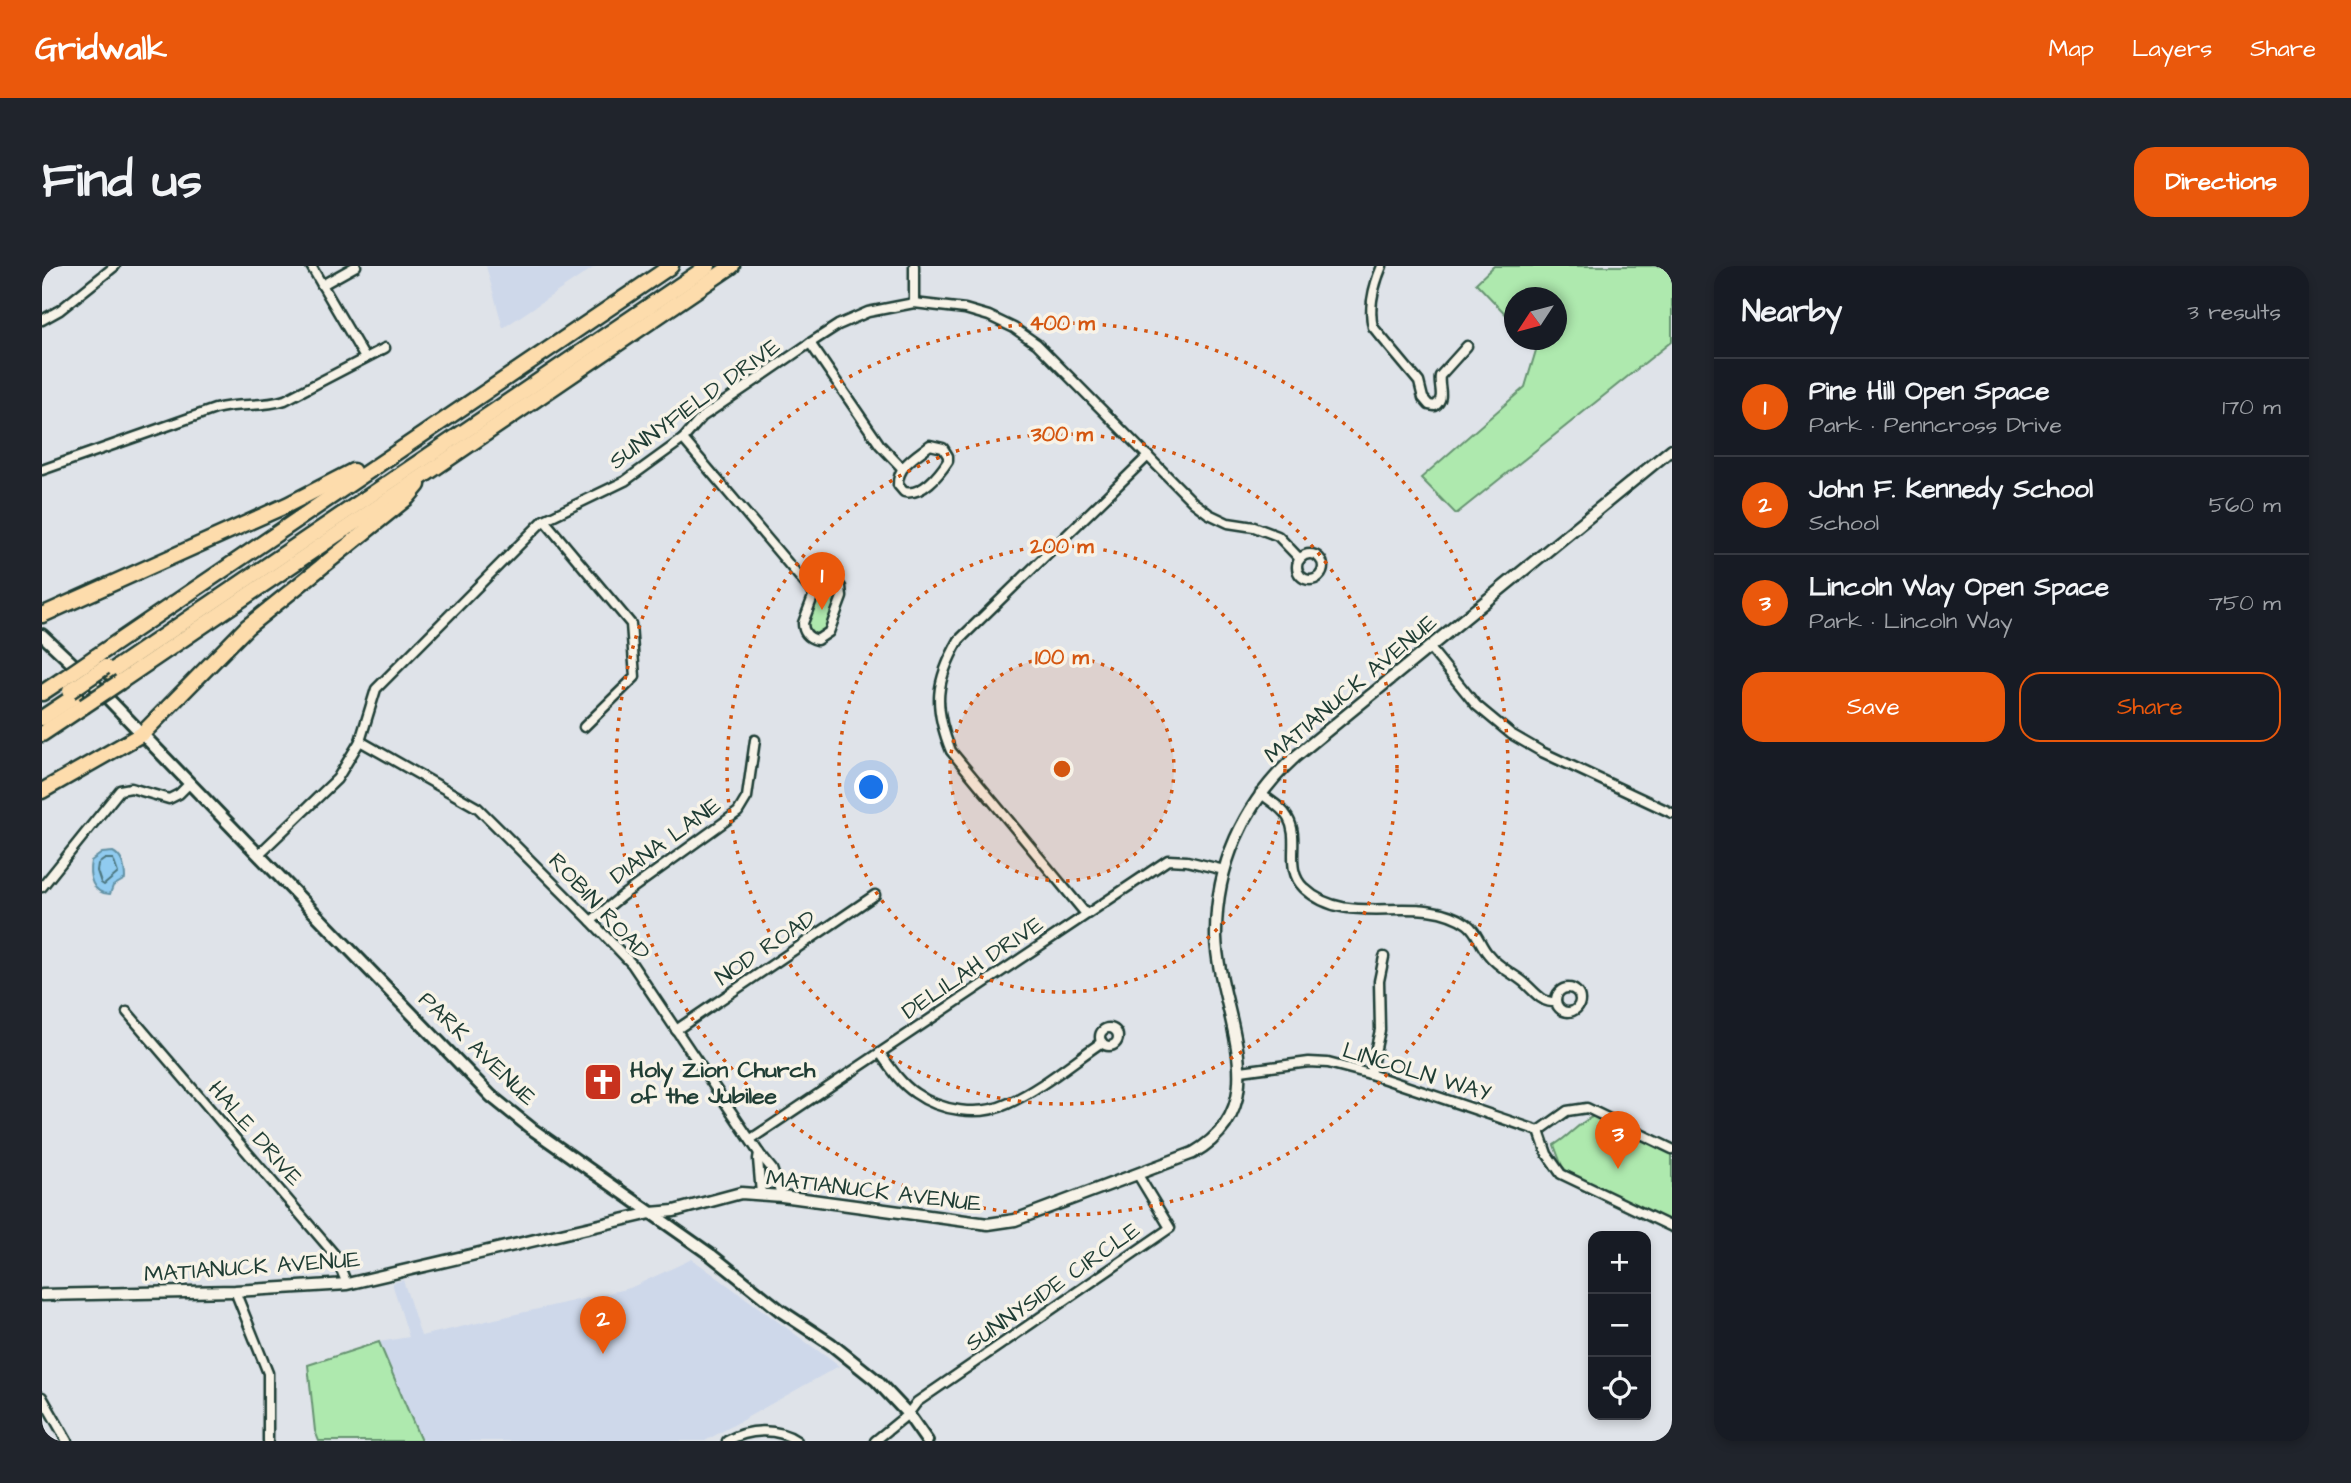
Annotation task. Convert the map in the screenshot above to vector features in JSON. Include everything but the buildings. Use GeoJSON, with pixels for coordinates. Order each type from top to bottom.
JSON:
{"type":"FeatureCollection","features":[{"type":"Feature","properties":{"kind":"highway"},"geometry":{"type":"LineString","coordinates":[[107,670],[405,446],[671,266]]}},
{"type":"Feature","properties":{"kind":"highway"},"geometry":{"type":"LineString","coordinates":[[42,718],[72,693],[696,266]]}},
{"type":"Feature","properties":{"kind":"highway"},"geometry":{"type":"LineString","coordinates":[[42,710],[107,670],[708,266]]}},
{"type":"Feature","properties":{"kind":"highway"},"geometry":{"type":"LineString","coordinates":[[107,670],[424,474],[732,266]]}},
{"type":"Feature","properties":{"kind":"highway"},"geometry":{"type":"LineString","coordinates":[[42,615],[287,505],[379,455],[405,446]]}},
{"type":"Feature","properties":{"kind":"highway"},"geometry":{"type":"LineString","coordinates":[[42,791],[142,734],[247,627],[408,497],[424,474]]}},
{"type":"Feature","properties":{"kind":"highway"},"geometry":{"type":"LineString","coordinates":[[42,693],[72,693]]}},
{"type":"Feature","properties":{"kind":"highway"},"geometry":{"type":"LineString","coordinates":[[42,734],[72,693]]}},
{"type":"Feature","properties":{"kind":"main road","name":"PARK AVENUE"},"geometry":{"type":"LineString","coordinates":[[42,635],[190,783],[491,1096],[532,1129],[711,1255],[781,1311],[831,1344],[876,1380],[908,1414],[927,1441]]}},
{"type":"Feature","properties":{"kind":"street"},"geometry":{"type":"LineString","coordinates":[[42,320],[60,310],[115,266]]}},
{"type":"Feature","properties":{"kind":"street"},"geometry":{"type":"LineString","coordinates":[[311,266],[365,358]]}},
{"type":"Feature","properties":{"kind":"street"},"geometry":{"type":"LineString","coordinates":[[322,285],[356,266]]}},
{"type":"Feature","properties":{"kind":"street"},"geometry":{"type":"LineString","coordinates":[[914,266],[914,303]]}},
{"type":"Feature","properties":{"kind":"street"},"geometry":{"type":"LineString","coordinates":[[1382,266],[1371,305],[1373,327],[1417,380],[1426,402],[1433,406],[1441,399],[1440,376]]}},
{"type":"Feature","properties":{"kind":"street","name":"SUNNYFIELD DRIVE"},"geometry":{"type":"LineString","coordinates":[[258,853],[337,779],[360,741],[376,689],[544,520],[625,481],[683,439],[702,417],[838,324],[868,312],[914,303],[965,309],[989,316],[1014,328],[1037,344],[1193,502],[1228,523],[1254,527],[1278,537],[1300,559]]}},
{"type":"Feature","properties":{"kind":"street"},"geometry":{"type":"LineString","coordinates":[[810,343],[880,445],[902,468]]}},
{"type":"Feature","properties":{"kind":"street"},"geometry":{"type":"LineString","coordinates":[[1417,380],[1429,383],[1440,376],[1467,346]]}},
{"type":"Feature","properties":{"kind":"street"},"geometry":{"type":"LineString","coordinates":[[42,470],[215,409],[285,400],[385,348]]}},
{"type":"Feature","properties":{"kind":"street"},"geometry":{"type":"LineString","coordinates":[[683,439],[814,594]]}},
{"type":"Feature","properties":{"kind":"street"},"geometry":{"type":"LineString","coordinates":[[930,445],[939,445],[948,456],[944,466],[915,493],[904,492],[898,485],[898,475],[902,468],[930,445]]}},
{"type":"Feature","properties":{"kind":"street","name":"MATIANUCK AVENUE"},"geometry":{"type":"LineString","coordinates":[[42,1295],[235,1291],[347,1284],[650,1213],[674,1211],[741,1193],[997,1224],[1015,1220],[1193,1153],[1215,1136],[1235,1105],[1241,1071],[1217,950],[1217,907],[1224,870],[1240,827],[1261,793],[1295,757],[1672,449]]}},
{"type":"Feature","properties":{"kind":"street"},"geometry":{"type":"LineString","coordinates":[[1086,914],[951,751],[941,726],[939,701],[942,676],[959,640],[1148,456]]}},
{"type":"Feature","properties":{"kind":"street"},"geometry":{"type":"LineString","coordinates":[[544,520],[631,624],[635,677],[584,727]]}},
{"type":"Feature","properties":{"kind":"street"},"geometry":{"type":"LineString","coordinates":[[826,579],[837,582],[843,591],[829,632],[817,640],[807,635],[803,629],[814,594],[817,586],[826,579]]}},
{"type":"Feature","properties":{"kind":"street"},"geometry":{"type":"LineString","coordinates":[[1429,647],[1476,705],[1511,734],[1552,757],[1672,813]]}},
{"type":"Feature","properties":{"kind":"street","name":"DIANA LANE"},"geometry":{"type":"LineString","coordinates":[[591,921],[737,812],[747,797],[755,740]]}},
{"type":"Feature","properties":{"kind":"street","name":"ROBIN ROAD"},"geometry":{"type":"LineString","coordinates":[[360,741],[478,807],[632,964],[772,1169],[782,1196]]}},
{"type":"Feature","properties":{"kind":"street"},"geometry":{"type":"LineString","coordinates":[[42,887],[120,790],[131,788],[169,799],[190,783]]}},
{"type":"Feature","properties":{"kind":"street"},"geometry":{"type":"LineString","coordinates":[[1261,793],[1281,808],[1290,822],[1294,834],[1294,871],[1308,892],[1329,904],[1343,908],[1425,910],[1455,918],[1470,927],[1498,965],[1541,998],[1556,1002]]}},
{"type":"Feature","properties":{"kind":"street","name":"DELILAH DRIVE"},"geometry":{"type":"LineString","coordinates":[[751,1139],[1168,860],[1187,861],[1224,870]]}},
{"type":"Feature","properties":{"kind":"street","name":"NOD ROAD"},"geometry":{"type":"LineString","coordinates":[[676,1030],[875,895]]}},
{"type":"Feature","properties":{"kind":"street"},"geometry":{"type":"LineString","coordinates":[[1370,1074],[1379,1038],[1379,981],[1384,957]]}},
{"type":"Feature","properties":{"kind":"street","name":"HALE DRIVE"},"geometry":{"type":"LineString","coordinates":[[127,1012],[335,1255],[347,1284]]}},
{"type":"Feature","properties":{"kind":"street"},"geometry":{"type":"LineString","coordinates":[[880,1053],[899,1080],[915,1094],[947,1108],[979,1111],[1006,1105],[1102,1042]]}},
{"type":"Feature","properties":{"kind":"street","name":"LINCOLN WAY"},"geometry":{"type":"LineString","coordinates":[[1241,1071],[1318,1062],[1370,1074],[1539,1131]]}},
{"type":"Feature","properties":{"kind":"street"},"geometry":{"type":"LineString","coordinates":[[1672,1149],[1587,1108],[1567,1111],[1539,1131],[1547,1154],[1560,1174],[1672,1227]]}},
{"type":"Feature","properties":{"kind":"street","name":"ROBIN ROAD"},"geometry":{"type":"LineString","coordinates":[[759,1153],[761,1194]]}},
{"type":"Feature","properties":{"kind":"street","name":"SUNNYSIDE CIRCLE"},"geometry":{"type":"LineString","coordinates":[[908,1414],[917,1402],[1170,1228],[1138,1175]]}},
{"type":"Feature","properties":{"kind":"street"},"geometry":{"type":"LineString","coordinates":[[235,1291],[268,1373],[268,1441]]}},
{"type":"Feature","properties":{"kind":"street"},"geometry":{"type":"LineString","coordinates":[[42,1396],[67,1441]]}},
{"type":"Feature","properties":{"kind":"street"},"geometry":{"type":"LineString","coordinates":[[875,1441],[908,1414]]}},
{"type":"Feature","properties":{"kind":"street"},"geometry":{"type":"LineString","coordinates":[[727,1441],[738,1435],[759,1432],[779,1433],[797,1441]]}},
{"type":"Feature","properties":{"kind":"shaded area"},"geometry":{"type":"Polygon","coordinates":[[[486,266],[596,266],[503,328],[486,266]]]}},
{"type":"Feature","properties":{"kind":"shaded area"},"geometry":{"type":"Polygon","coordinates":[[[692,1259],[839,1366],[705,1441],[421,1441],[379,1342],[409,1337],[392,1283],[403,1280],[421,1336],[630,1288],[692,1259]]]}},
{"type":"Feature","properties":{"kind":"green space"},"geometry":{"type":"Polygon","coordinates":[[[1494,266],[1672,266],[1672,341],[1456,514],[1421,478],[1525,387],[1536,350],[1567,350],[1567,287],[1504,287],[1504,312],[1476,283],[1494,266]]]}},
{"type":"Feature","properties":{"kind":"green space"},"geometry":{"type":"Polygon","coordinates":[[[827,582],[838,589],[835,608],[822,633],[818,636],[812,635],[807,628],[811,609],[819,591],[827,582]]]}},
{"type":"Feature","properties":{"kind":"green space"},"geometry":{"type":"Polygon","coordinates":[[[1594,1116],[1672,1153],[1672,1223],[1567,1172],[1562,1166],[1554,1145],[1594,1116]]]}},
{"type":"Feature","properties":{"kind":"green space"},"geometry":{"type":"Polygon","coordinates":[[[379,1342],[421,1441],[319,1441],[315,1431],[308,1365],[379,1342]]]}},
{"type":"Feature","properties":{"kind":"water"},"geometry":{"type":"Polygon","coordinates":[[[113,852],[121,860],[125,879],[113,886],[110,894],[95,888],[90,872],[91,861],[102,853],[113,852]]]}},
{"type":"Feature","properties":{"kind":"place","name":"Pine Hill Open Space"},"geometry":{"type":"Point","coordinates":[822,610]}},
{"type":"Feature","properties":{"kind":"place","name":"Holy Zion Church of the Jubilee"},"geometry":{"type":"Point","coordinates":[603,1082]}},
{"type":"Feature","properties":{"kind":"place","name":"Lincoln Way Open Space"},"geometry":{"type":"Point","coordinates":[1618,1169]}},
{"type":"Feature","properties":{"kind":"place","name":"John F. Kennedy School"},"geometry":{"type":"Point","coordinates":[603,1354]}}]}
